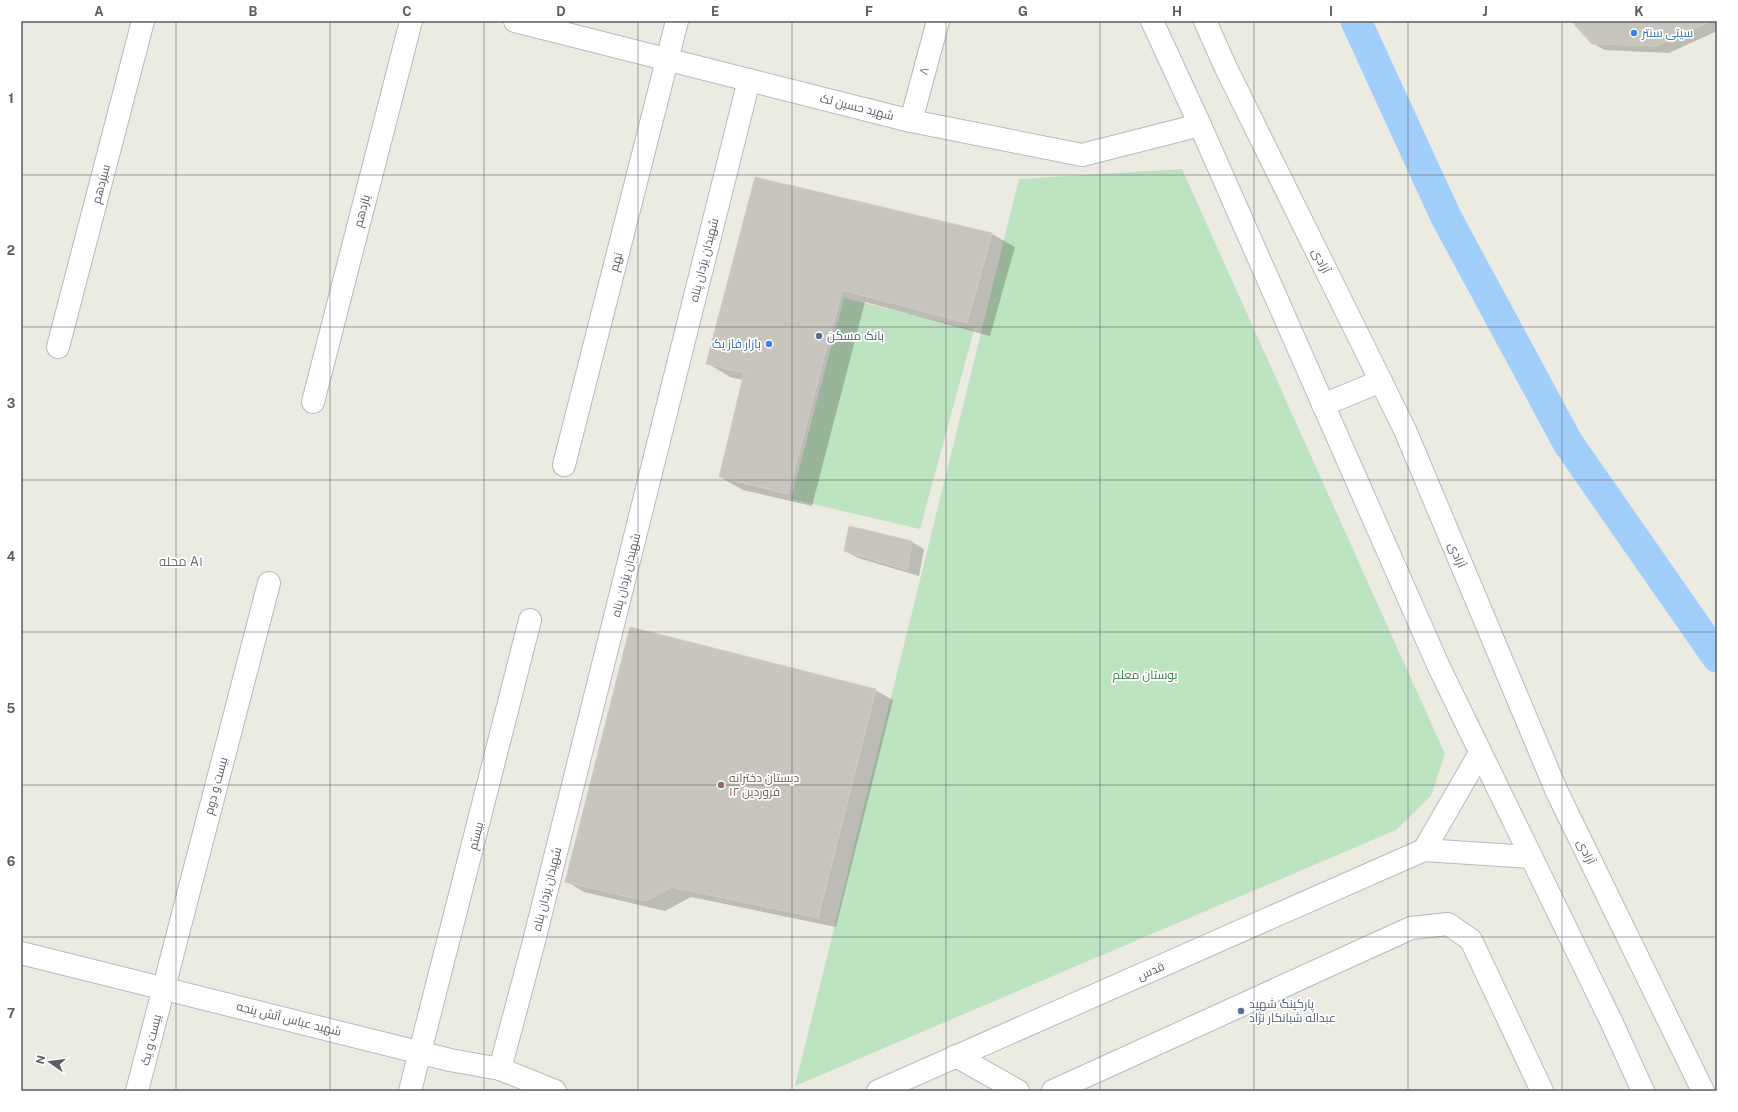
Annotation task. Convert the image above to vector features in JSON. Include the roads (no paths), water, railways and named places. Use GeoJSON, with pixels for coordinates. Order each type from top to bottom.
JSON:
{"type":"FeatureCollection","features":[{"type":"Feature","properties":{"kind":"street","name":"سیزدهم"},"geometry":{"type":"LineString","coordinates":[[58,347],[143,21]]}},
{"type":"Feature","properties":{"kind":"street","name":"یازدهم"},"geometry":{"type":"LineString","coordinates":[[313,402],[411,21]]}},
{"type":"Feature","properties":{"kind":"street","name":"شهید حسین لک"},"geometry":{"type":"LineString","coordinates":[[515,21],[911,121],[1082,155],[1200,125]]}},
{"type":"Feature","properties":{"kind":"street","name":"نهم"},"geometry":{"type":"LineString","coordinates":[[564,465],[677,21]]}},
{"type":"Feature","properties":{"kind":"street","name":"۸"},"geometry":{"type":"LineString","coordinates":[[911,121],[938,21]]}},
{"type":"Feature","properties":{"kind":"street"},"geometry":{"type":"LineString","coordinates":[[1152,21],[1200,125],[1438,665],[1611,1021],[1643,1091]]}},
{"type":"Feature","properties":{"kind":"street","name":"آزادی"},"geometry":{"type":"LineString","coordinates":[[1205,21],[1226,68],[1405,430],[1557,792],[1703,1091]]}},
{"type":"Feature","properties":{"kind":"street","name":"شهیدان یزدان پناه"},"geometry":{"type":"LineString","coordinates":[[500,1069],[535,938],[749,80]]}},
{"type":"Feature","properties":{"kind":"street"},"geometry":{"type":"LineString","coordinates":[[1323,405],[1381,381]]}},
{"type":"Feature","properties":{"kind":"street","name":"بیست و دوم"},"geometry":{"type":"LineString","coordinates":[[164,988],[269,583]]}},
{"type":"Feature","properties":{"kind":"street","name":"بیستم"},"geometry":{"type":"LineString","coordinates":[[410,1091],[530,620]]}},
{"type":"Feature","properties":{"kind":"street"},"geometry":{"type":"LineString","coordinates":[[1480,753],[1424,850],[1531,857]]}},
{"type":"Feature","properties":{"kind":"street","name":"قدس"},"geometry":{"type":"LineString","coordinates":[[878,1091],[1424,850]]}},
{"type":"Feature","properties":{"kind":"street"},"geometry":{"type":"LineString","coordinates":[[1053,1091],[1411,928],[1448,924],[1471,940],[1542,1091]]}},
{"type":"Feature","properties":{"kind":"street","name":"شهید عباس آتش پنجه"},"geometry":{"type":"LineString","coordinates":[[21,953],[421,1052],[500,1069],[555,1091]]}},
{"type":"Feature","properties":{"kind":"street","name":"بیست و یک"},"geometry":{"type":"LineString","coordinates":[[138,1091],[164,988]]}},
{"type":"Feature","properties":{"kind":"street"},"geometry":{"type":"LineString","coordinates":[[956,1056],[1018,1091]]}},
{"type":"Feature","properties":{"kind":"waterway"},"geometry":{"type":"LineString","coordinates":[[1356,21],[1446,217],[1568,443],[1717,657]]}},
{"type":"Feature","properties":{"kind":"place","name":"سیتی سنتر"},"geometry":{"type":"Point","coordinates":[1634,33]}},
{"type":"Feature","properties":{"kind":"place","name":"بانک مسکن"},"geometry":{"type":"Point","coordinates":[819,336]}},
{"type":"Feature","properties":{"kind":"place","name":"بازار فاز یک"},"geometry":{"type":"Point","coordinates":[769,344]}},
{"type":"Feature","properties":{"kind":"place","name":"دبستان دخترانه ۱۲ فروردین"},"geometry":{"type":"Point","coordinates":[721,785]}},
{"type":"Feature","properties":{"kind":"place","name":"پارکینگ شهید عبداله شبانکار نژاد"},"geometry":{"type":"Point","coordinates":[1241,1011]}},
{"type":"Feature","properties":{"kind":"district","name":"محله A۱"},"geometry":{"type":"Point","coordinates":[181,561]}},
{"type":"Feature","properties":{"kind":"park label","name":"بوستان معلم"},"geometry":{"type":"Point","coordinates":[1145,675]}}]}
